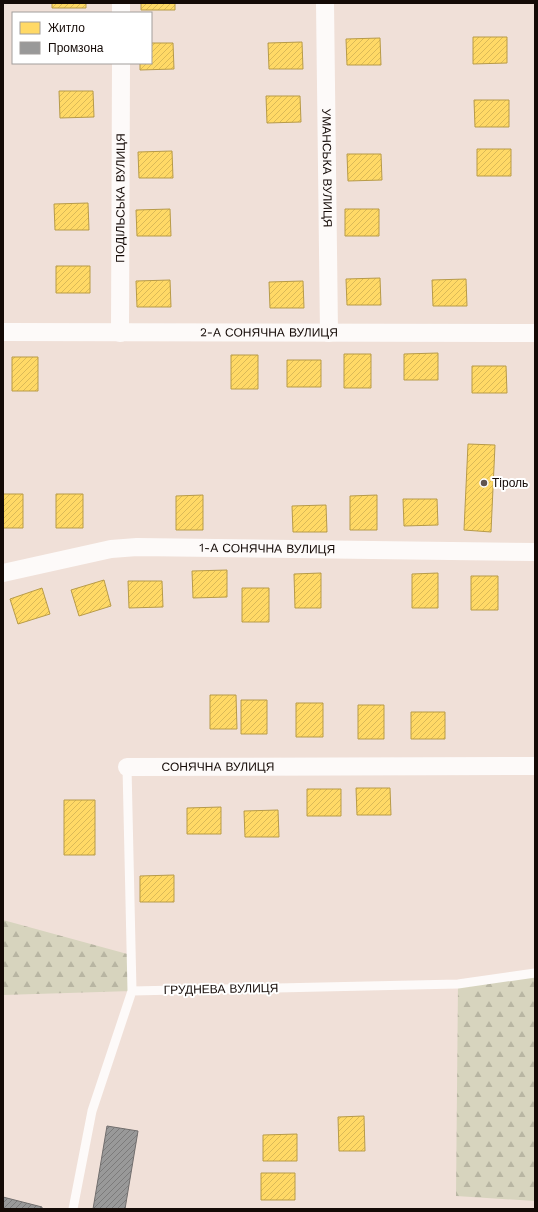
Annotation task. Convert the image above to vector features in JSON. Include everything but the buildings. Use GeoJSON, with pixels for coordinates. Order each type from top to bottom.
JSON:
{"type":"FeatureCollection","features":[{"type":"Feature","properties":{"kind":"street","name":"УМАНСЬКА ВУЛИЦЯ"},"geometry":{"type":"LineString","coordinates":[[325,3],[329,333]]}},
{"type":"Feature","properties":{"kind":"street","name":"ПОДІЛЬСЬКА ВУЛИЦЯ"},"geometry":{"type":"LineString","coordinates":[[120,332],[121,64]]}},
{"type":"Feature","properties":{"kind":"street","name":"2-А СОНЯЧНА ВУЛИЦЯ"},"geometry":{"type":"LineString","coordinates":[[3,332],[535,333]]}},
{"type":"Feature","properties":{"kind":"street","name":"1-А СОНЯЧНА ВУЛИЦЯ"},"geometry":{"type":"LineString","coordinates":[[3,573],[111,549],[137,547],[535,552]]}},
{"type":"Feature","properties":{"kind":"street","name":"СОНЯЧНА ВУЛИЦЯ"},"geometry":{"type":"LineString","coordinates":[[126,767],[535,766]]}},
{"type":"Feature","properties":{"kind":"lane","name":"СОНЯЧНА ВУЛИЦЯ"},"geometry":{"type":"LineString","coordinates":[[126,767],[132,992]]}},
{"type":"Feature","properties":{"kind":"lane","name":"ГРУДНЕВА ВУЛИЦЯ"},"geometry":{"type":"LineString","coordinates":[[132,992],[458,984],[535,973]]}},
{"type":"Feature","properties":{"kind":"lane"},"geometry":{"type":"LineString","coordinates":[[73,1209],[92,1111],[132,992]]}},
{"type":"Feature","properties":{"kind":"green space"},"geometry":{"type":"Polygon","coordinates":[[[3,920],[131,955],[132,991],[3,995],[3,920]]]}},
{"type":"Feature","properties":{"kind":"green space"},"geometry":{"type":"Polygon","coordinates":[[[535,973],[535,1201],[456,1196],[458,984],[535,973]]]}},
{"type":"Feature","properties":{"kind":"place","name":"Тіроль"},"geometry":{"type":"Point","coordinates":[484,483]}}]}
